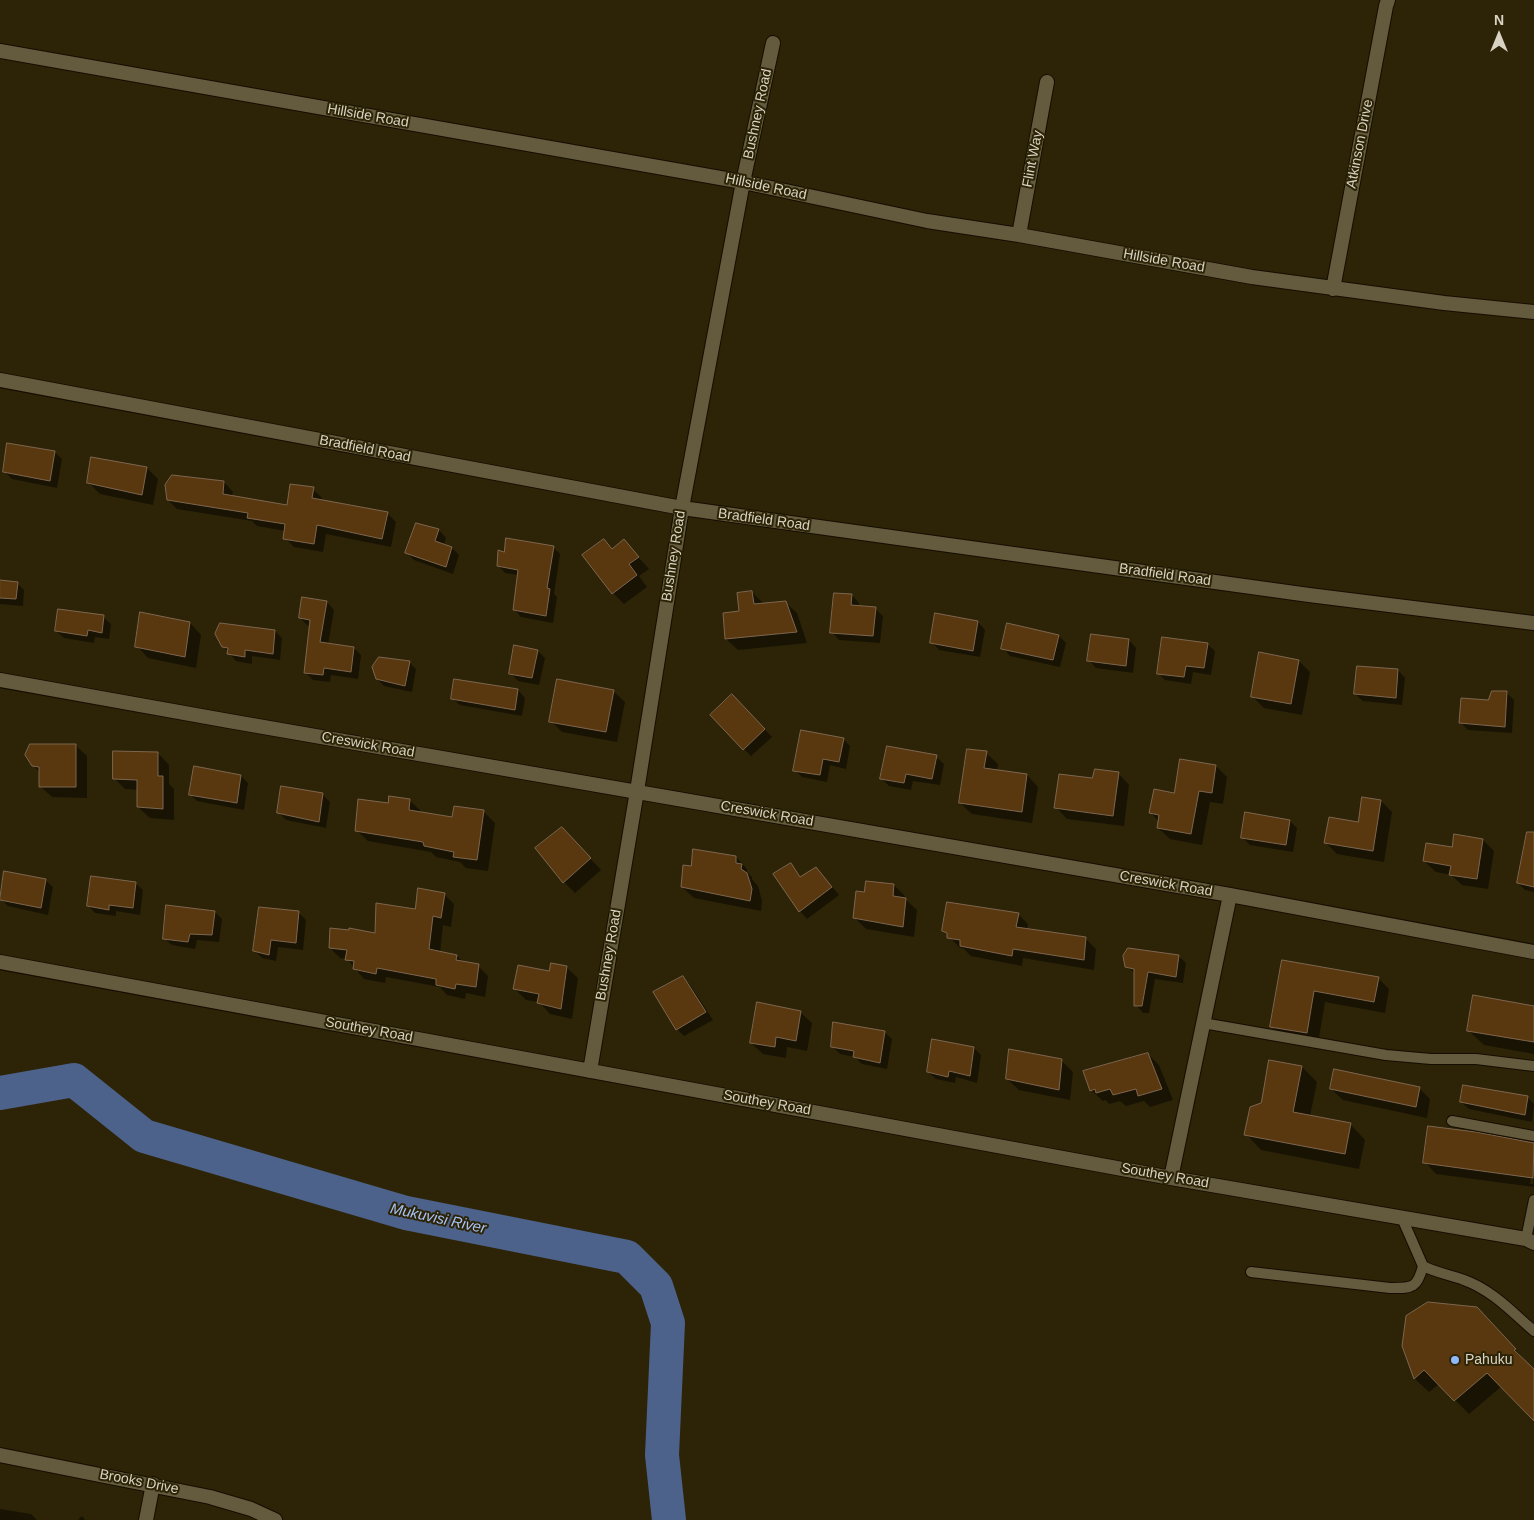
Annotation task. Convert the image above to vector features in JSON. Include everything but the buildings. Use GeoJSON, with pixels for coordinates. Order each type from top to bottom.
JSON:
{"type":"FeatureCollection","features":[{"type":"Feature","properties":{"kind":"street","name":"Atkinson Drive"},"geometry":{"type":"LineString","coordinates":[[1333,289],[1388,0]]}},
{"type":"Feature","properties":{"kind":"street","name":"Bushney Road"},"geometry":{"type":"LineString","coordinates":[[590,1071],[638,792],[682,508],[743,182],[773,43]]}},
{"type":"Feature","properties":{"kind":"street","name":"Hillside Road"},"geometry":{"type":"LineString","coordinates":[[0,51],[743,182],[927,221],[1018,235],[1252,277],[1444,303],[1534,312]]}},
{"type":"Feature","properties":{"kind":"street","name":"Flint Way"},"geometry":{"type":"LineString","coordinates":[[1018,235],[1048,82]]}},
{"type":"Feature","properties":{"kind":"street","name":"Bradfield Road"},"geometry":{"type":"LineString","coordinates":[[0,380],[682,508],[1309,596],[1534,623]]}},
{"type":"Feature","properties":{"kind":"street","name":"Creswick Road"},"geometry":{"type":"LineString","coordinates":[[0,680],[220,720],[1230,895],[1534,952]]}},
{"type":"Feature","properties":{"kind":"street"},"geometry":{"type":"LineString","coordinates":[[1171,1178],[1230,895]]}},
{"type":"Feature","properties":{"kind":"street","name":"Southey Road"},"geometry":{"type":"LineString","coordinates":[[0,962],[1171,1178],[1530,1241]]}},
{"type":"Feature","properties":{"kind":"street","name":"Brooks Drive"},"geometry":{"type":"LineString","coordinates":[[0,1455],[153,1484],[210,1497],[250,1509],[275,1520]]}},
{"type":"Feature","properties":{"kind":"street"},"geometry":{"type":"LineString","coordinates":[[146,1520],[153,1484]]}},
{"type":"Feature","properties":{"kind":"lane"},"geometry":{"type":"LineString","coordinates":[[1203,1022],[1386,1055],[1431,1059],[1476,1058],[1534,1066]]}},
{"type":"Feature","properties":{"kind":"lane"},"geometry":{"type":"LineString","coordinates":[[1452,1121],[1534,1136]]}},
{"type":"Feature","properties":{"kind":"lane"},"geometry":{"type":"LineString","coordinates":[[1530,1241],[1534,1200]]}},
{"type":"Feature","properties":{"kind":"lane"},"geometry":{"type":"LineString","coordinates":[[1251,1272],[1390,1288],[1414,1286],[1419,1281],[1423,1266],[1402,1218]]}},
{"type":"Feature","properties":{"kind":"lane"},"geometry":{"type":"LineString","coordinates":[[1423,1266],[1464,1280],[1489,1292],[1534,1331]]}},
{"type":"Feature","properties":{"kind":"waterway","name":"Mukuvisi River"},"geometry":{"type":"LineString","coordinates":[[0,1093],[74,1080],[144,1136],[406,1213],[627,1257],[656,1286],[668,1323],[662,1455],[669,1520]]}},
{"type":"Feature","properties":{"kind":"place","name":"Pahuku"},"geometry":{"type":"Point","coordinates":[1455,1360]}}]}
